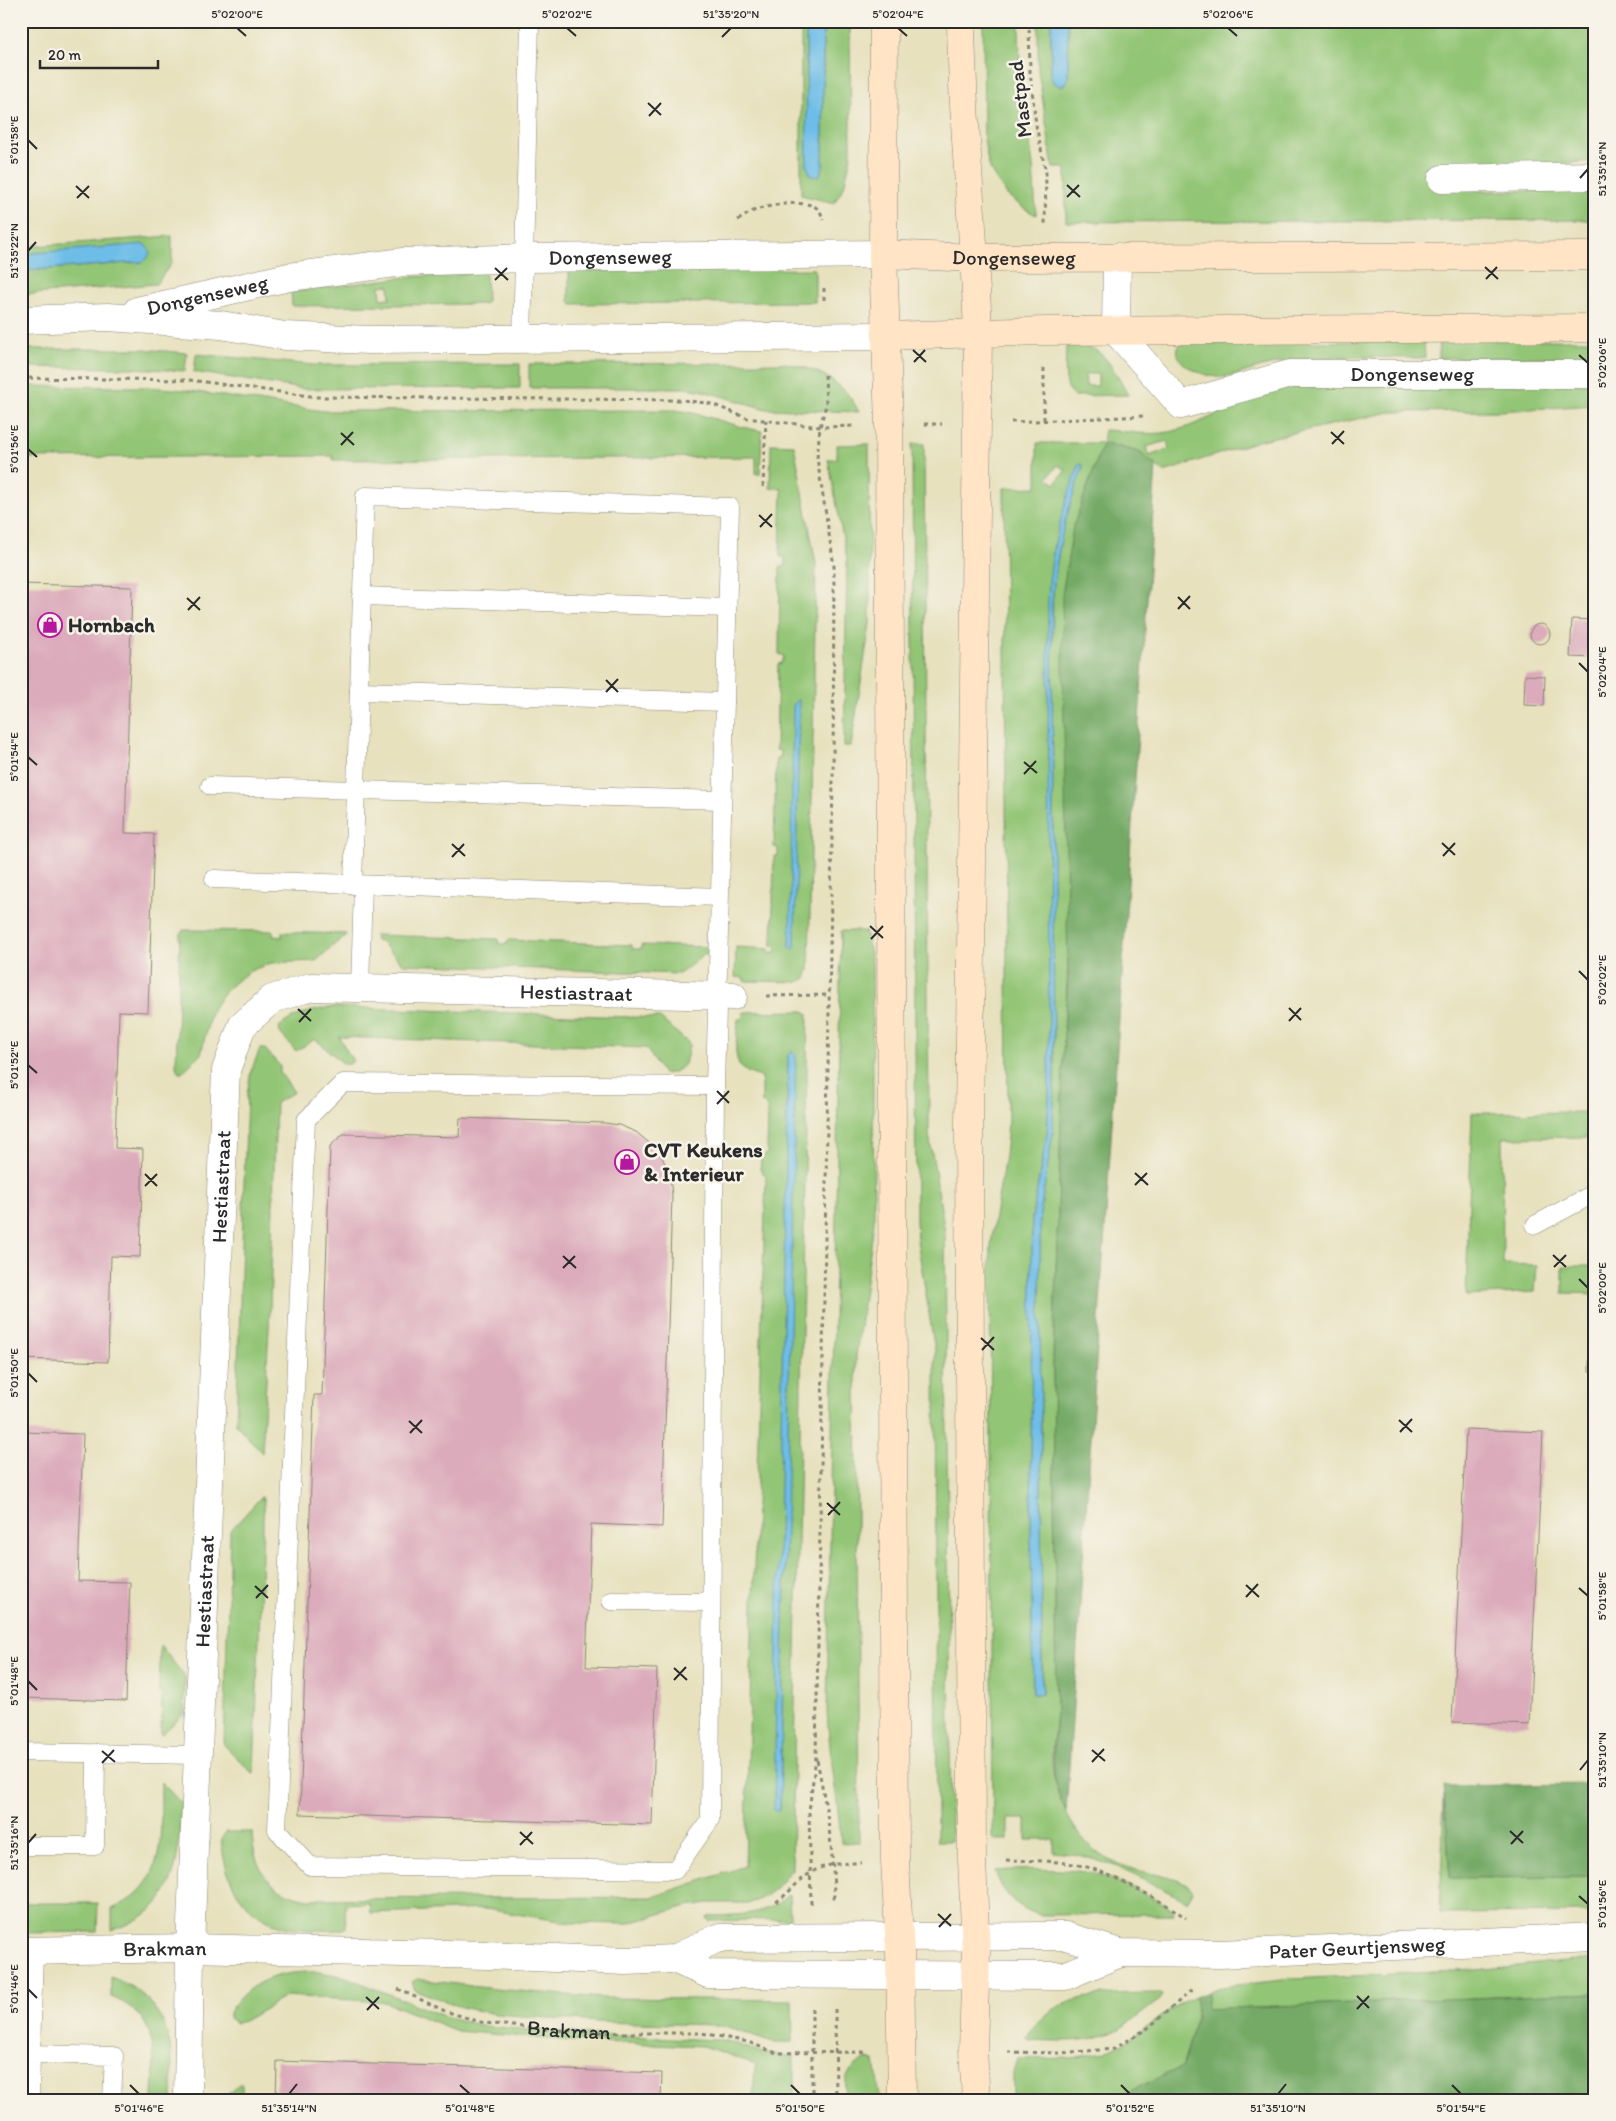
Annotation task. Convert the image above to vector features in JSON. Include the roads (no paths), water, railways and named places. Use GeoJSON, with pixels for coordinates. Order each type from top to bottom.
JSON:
{"type":"FeatureCollection","features":[{"type":"Feature","properties":{"kind":"main road"},"geometry":{"type":"LineString","coordinates":[[884,21],[883,254],[889,424],[896,1861],[900,1937],[902,2100]]}},
{"type":"Feature","properties":{"kind":"main road"},"geometry":{"type":"LineString","coordinates":[[961,21],[962,76],[975,258],[978,332],[969,1127],[972,1859],[976,1936],[973,2050],[976,2100]]}},
{"type":"Feature","properties":{"kind":"main road","name":"Dongenseweg"},"geometry":{"type":"LineString","coordinates":[[883,254],[975,258],[1595,256]]}},
{"type":"Feature","properties":{"kind":"main road","name":"Dongenseweg"},"geometry":{"type":"LineString","coordinates":[[886,336],[978,332],[1595,328]]}},
{"type":"Feature","properties":{"kind":"street"},"geometry":{"type":"LineString","coordinates":[[1442,179],[1595,176]]}},
{"type":"Feature","properties":{"kind":"street","name":"Dongenseweg"},"geometry":{"type":"LineString","coordinates":[[108,317],[289,277],[403,262],[524,258],[883,254]]}},
{"type":"Feature","properties":{"kind":"street"},"geometry":{"type":"LineString","coordinates":[[1116,331],[1117,257]]}},
{"type":"Feature","properties":{"kind":"street","name":"Dongenseweg"},"geometry":{"type":"LineString","coordinates":[[21,320],[108,317],[221,325],[294,336],[368,340],[886,336]]}},
{"type":"Feature","properties":{"kind":"street","name":"Dongenseweg"},"geometry":{"type":"LineString","coordinates":[[1116,331],[1181,405],[1290,374],[1595,374]]}},
{"type":"Feature","properties":{"kind":"street","name":"Hestiastraat"},"geometry":{"type":"LineString","coordinates":[[188,2100],[190,1948],[226,1070],[242,1026],[272,999],[311,987],[725,996]]}},
{"type":"Feature","properties":{"kind":"street","name":"Pater Geurtjensweg"},"geometry":{"type":"LineString","coordinates":[[900,1937],[1066,1936],[1120,1953],[1220,1954],[1595,1937]]}},
{"type":"Feature","properties":{"kind":"street","name":"Brakman"},"geometry":{"type":"LineString","coordinates":[[28,1951],[190,1948],[487,1955],[626,1961],[674,1959],[718,1938],[900,1937]]}},
{"type":"Feature","properties":{"kind":"street","name":"Pater Geurtjensweg"},"geometry":{"type":"LineString","coordinates":[[900,1975],[1065,1976],[1120,1953]]}},
{"type":"Feature","properties":{"kind":"street","name":"Brakman"},"geometry":{"type":"LineString","coordinates":[[674,1959],[708,1974],[900,1975]]}},
{"type":"Feature","properties":{"kind":"lane"},"geometry":{"type":"LineString","coordinates":[[522,339],[530,21]]}},
{"type":"Feature","properties":{"kind":"lane"},"geometry":{"type":"LineString","coordinates":[[360,988],[356,790],[365,496],[730,507],[719,898],[725,996],[715,1086],[710,1820],[675,1870],[310,1866],[277,1830],[306,1120],[343,1083],[715,1086]]}},
{"type":"Feature","properties":{"kind":"lane"},"geometry":{"type":"LineString","coordinates":[[361,596],[727,608]]}},
{"type":"Feature","properties":{"kind":"lane"},"geometry":{"type":"LineString","coordinates":[[359,691],[725,702]]}},
{"type":"Feature","properties":{"kind":"lane"},"geometry":{"type":"LineString","coordinates":[[210,786],[722,800]]}},
{"type":"Feature","properties":{"kind":"lane"},"geometry":{"type":"LineString","coordinates":[[214,879],[719,898]]}},
{"type":"Feature","properties":{"kind":"lane"},"geometry":{"type":"LineString","coordinates":[[1535,1225],[1595,1193]]}},
{"type":"Feature","properties":{"kind":"lane"},"geometry":{"type":"LineString","coordinates":[[611,1601],[711,1602]]}},
{"type":"Feature","properties":{"kind":"lane"},"geometry":{"type":"LineString","coordinates":[[21,1752],[198,1755]]}},
{"type":"Feature","properties":{"kind":"lane"},"geometry":{"type":"LineString","coordinates":[[21,1846],[95,1846],[96,1753]]}},
{"type":"Feature","properties":{"kind":"lane"},"geometry":{"type":"LineString","coordinates":[[28,1951],[26,2054],[30,2100]]}},
{"type":"Feature","properties":{"kind":"lane"},"geometry":{"type":"LineString","coordinates":[[26,2054],[114,2056],[112,2100]]}},
{"type":"Feature","properties":{"kind":"water"},"geometry":{"type":"Polygon","coordinates":[[[806,21],[823,21],[823,166],[819,177],[811,176],[807,167],[806,21]]]}},
{"type":"Feature","properties":{"kind":"water"},"geometry":{"type":"Polygon","coordinates":[[[1051,21],[1068,21],[1068,78],[1064,85],[1060,86],[1053,82],[1051,78],[1051,21]]]}},
{"type":"Feature","properties":{"kind":"water"},"geometry":{"type":"Polygon","coordinates":[[[144,244],[150,251],[147,258],[141,262],[21,271],[21,254],[144,244]]]}},
{"type":"Feature","properties":{"kind":"water"},"geometry":{"type":"Polygon","coordinates":[[[1082,464],[1083,467],[1062,534],[1052,604],[1054,1099],[1052,1137],[1040,1215],[1042,1694],[1033,1694],[1031,1534],[1032,1218],[1047,1134],[1049,1099],[1048,601],[1051,566],[1057,532],[1079,465],[1082,464]]]}},
{"type":"Feature","properties":{"kind":"water"},"geometry":{"type":"Polygon","coordinates":[[[799,700],[795,947],[793,950],[790,947],[793,706],[799,700]]]}},
{"type":"Feature","properties":{"kind":"water"},"geometry":{"type":"Polygon","coordinates":[[[792,1051],[796,1055],[780,1811],[774,1810],[788,1055],[792,1051]]]}},
{"type":"Feature","properties":{"kind":"place","name":"Hornbach"},"geometry":{"type":"Point","coordinates":[50,625]}},
{"type":"Feature","properties":{"kind":"place","name":"CVT Keukens & Interieur"},"geometry":{"type":"Point","coordinates":[627,1162]}}]}
